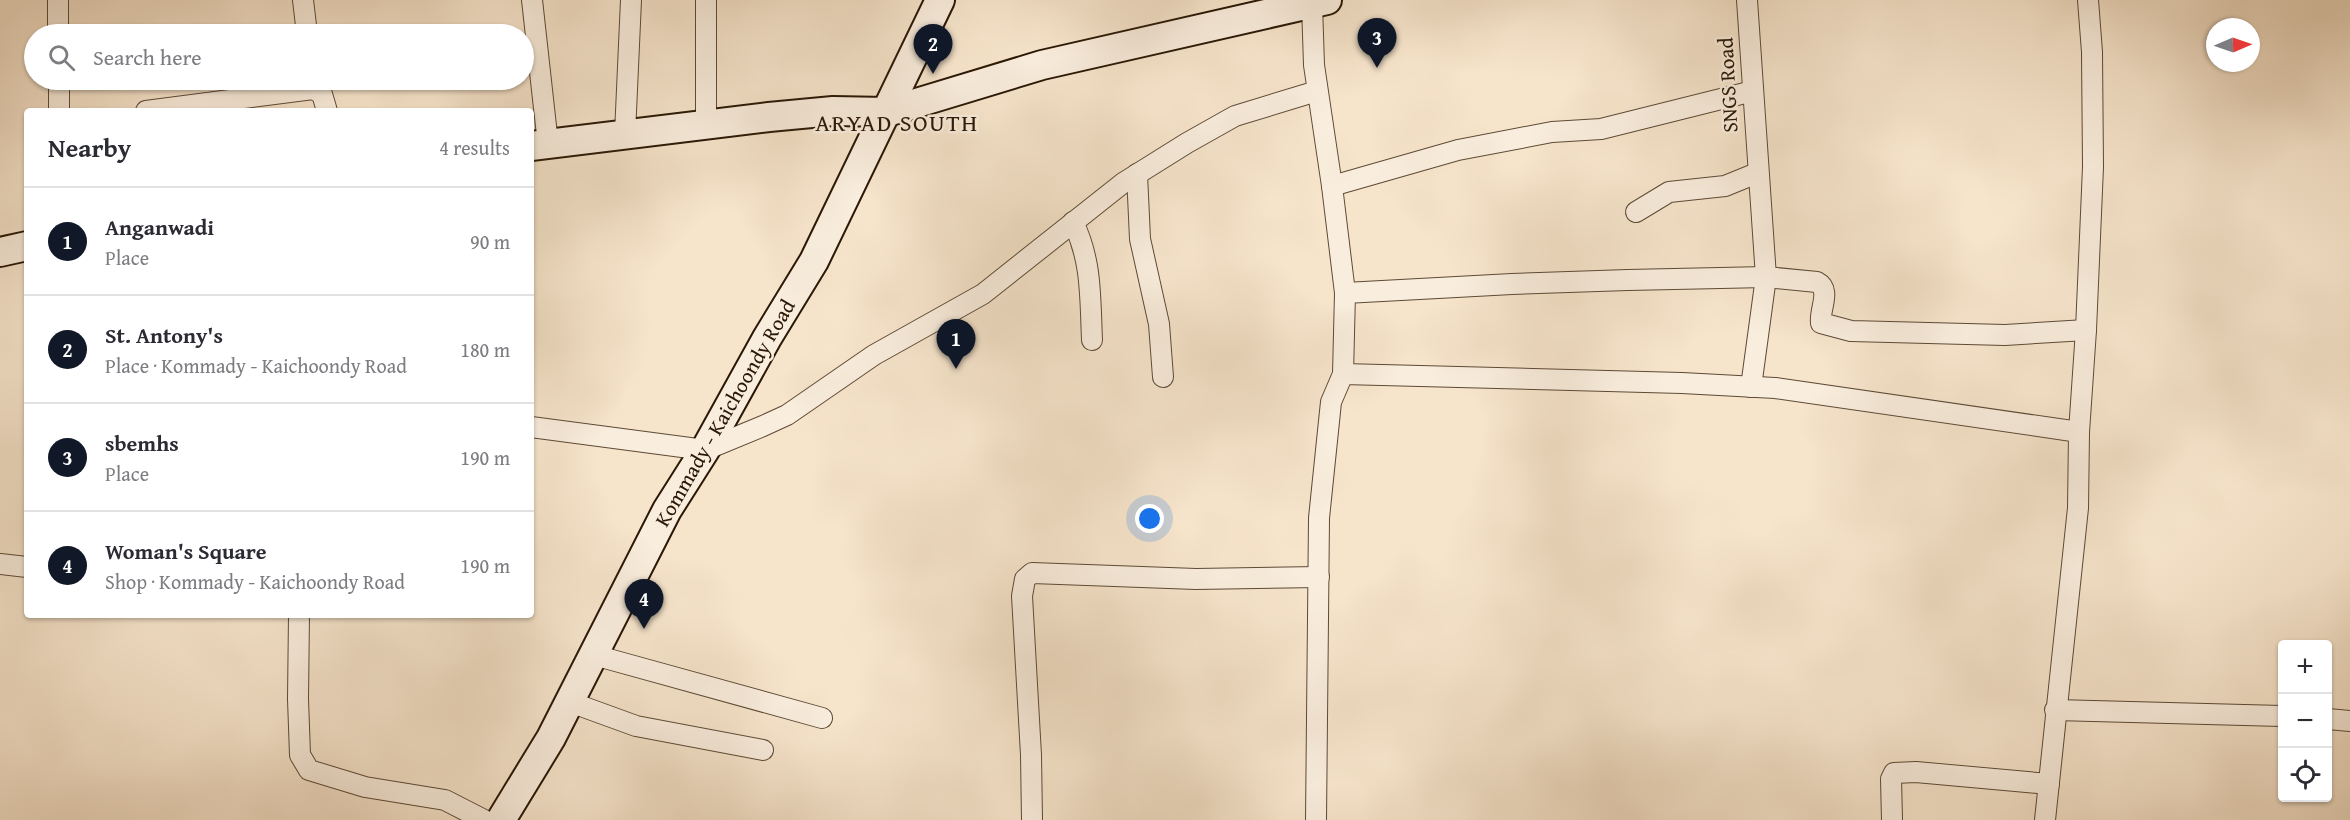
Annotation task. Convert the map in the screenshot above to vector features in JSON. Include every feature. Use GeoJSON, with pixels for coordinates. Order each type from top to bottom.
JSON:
{"type":"FeatureCollection","features":[{"type":"Feature","properties":{"kind":"main road","name":"Kommady - Kaichoondy Road"},"geometry":{"type":"LineString","coordinates":[[501,820],[551,738],[667,510],[705,450],[767,338],[814,261],[940,0]]}},
{"type":"Feature","properties":{"kind":"main road"},"geometry":{"type":"LineString","coordinates":[[539,145],[706,123],[833,111],[887,112],[1042,65],[1319,2]]}},
{"type":"Feature","properties":{"kind":"main road"},"geometry":{"type":"LineString","coordinates":[[0,252],[24,247]]}},
{"type":"Feature","properties":{"kind":"street"},"geometry":{"type":"LineString","coordinates":[[58,0],[58,24]]}},
{"type":"Feature","properties":{"kind":"street"},"geometry":{"type":"LineString","coordinates":[[303,0],[306,24]]}},
{"type":"Feature","properties":{"kind":"street"},"geometry":{"type":"LineString","coordinates":[[532,0],[533,24]]}},
{"type":"Feature","properties":{"kind":"street"},"geometry":{"type":"LineString","coordinates":[[625,134],[631,0]]}},
{"type":"Feature","properties":{"kind":"street"},"geometry":{"type":"LineString","coordinates":[[706,0],[706,123]]}},
{"type":"Feature","properties":{"kind":"street","name":"SNGS Road"},"geometry":{"type":"LineString","coordinates":[[1747,0],[1766,277],[1751,387]]}},
{"type":"Feature","properties":{"kind":"street"},"geometry":{"type":"LineString","coordinates":[[2045,820],[2078,508],[2079,432],[2093,167],[2092,52],[2088,0]]}},
{"type":"Feature","properties":{"kind":"street"},"geometry":{"type":"LineString","coordinates":[[1316,820],[1319,518],[1330,402],[1342,374],[1345,293],[1332,186],[1317,91],[1319,2]]}},
{"type":"Feature","properties":{"kind":"street"},"geometry":{"type":"LineString","coordinates":[[534,41],[539,145]]}},
{"type":"Feature","properties":{"kind":"street"},"geometry":{"type":"LineString","coordinates":[[58,90],[59,108]]}},
{"type":"Feature","properties":{"kind":"street"},"geometry":{"type":"LineString","coordinates":[[164,108],[275,90]]}},
{"type":"Feature","properties":{"kind":"street"},"geometry":{"type":"LineString","coordinates":[[318,90],[322,94],[326,108]]}},
{"type":"Feature","properties":{"kind":"street"},"geometry":{"type":"LineString","coordinates":[[534,427],[705,450],[787,415],[874,355],[983,294],[1137,174],[1235,116],[1317,91]]}},
{"type":"Feature","properties":{"kind":"street"},"geometry":{"type":"LineString","coordinates":[[1332,186],[1458,150],[1552,132],[1601,129],[1753,91]]}},
{"type":"Feature","properties":{"kind":"street"},"geometry":{"type":"LineString","coordinates":[[1636,212],[1669,192],[1725,186],[1757,170]]}},
{"type":"Feature","properties":{"kind":"street"},"geometry":{"type":"LineString","coordinates":[[1137,174],[1140,239],[1159,324],[1163,377]]}},
{"type":"Feature","properties":{"kind":"street"},"geometry":{"type":"LineString","coordinates":[[1073,222],[1083,243],[1089,271],[1092,340]]}},
{"type":"Feature","properties":{"kind":"street"},"geometry":{"type":"LineString","coordinates":[[1345,293],[1512,284],[1766,277],[1822,284],[1825,291],[1821,323],[1851,331],[2004,335],[2086,330]]}},
{"type":"Feature","properties":{"kind":"street"},"geometry":{"type":"LineString","coordinates":[[1342,374],[1775,388],[2079,432]]}},
{"type":"Feature","properties":{"kind":"street"},"geometry":{"type":"LineString","coordinates":[[0,564],[24,567]]}},
{"type":"Feature","properties":{"kind":"street"},"geometry":{"type":"LineString","coordinates":[[1032,820],[1022,596],[1024,579],[1032,573],[1196,579],[1318,577]]}},
{"type":"Feature","properties":{"kind":"street"},"geometry":{"type":"LineString","coordinates":[[299,618],[300,755],[309,770],[366,787],[445,800],[484,820]]}},
{"type":"Feature","properties":{"kind":"street"},"geometry":{"type":"LineString","coordinates":[[594,655],[822,718]]}},
{"type":"Feature","properties":{"kind":"street"},"geometry":{"type":"LineString","coordinates":[[570,702],[636,726],[763,750]]}},
{"type":"Feature","properties":{"kind":"street"},"geometry":{"type":"LineString","coordinates":[[2055,710],[2278,716]]}},
{"type":"Feature","properties":{"kind":"street"},"geometry":{"type":"LineString","coordinates":[[2332,719],[2350,721]]}},
{"type":"Feature","properties":{"kind":"street"},"geometry":{"type":"LineString","coordinates":[[1892,820],[1891,779],[1894,773],[1916,772],[2049,784]]}},
{"type":"Feature","properties":{"kind":"place","name":"sbemhs"},"geometry":{"type":"Point","coordinates":[1377,68]}},
{"type":"Feature","properties":{"kind":"place","name":"St. Antony's"},"geometry":{"type":"Point","coordinates":[933,74]}},
{"type":"Feature","properties":{"kind":"place","name":"Anganwadi"},"geometry":{"type":"Point","coordinates":[956,369]}},
{"type":"Feature","properties":{"kind":"place","name":"Woman's Square"},"geometry":{"type":"Point","coordinates":[644,629]}},
{"type":"Feature","properties":{"kind":"district","name":"ARYAD SOUTH"},"geometry":{"type":"Point","coordinates":[897,123]}}]}
